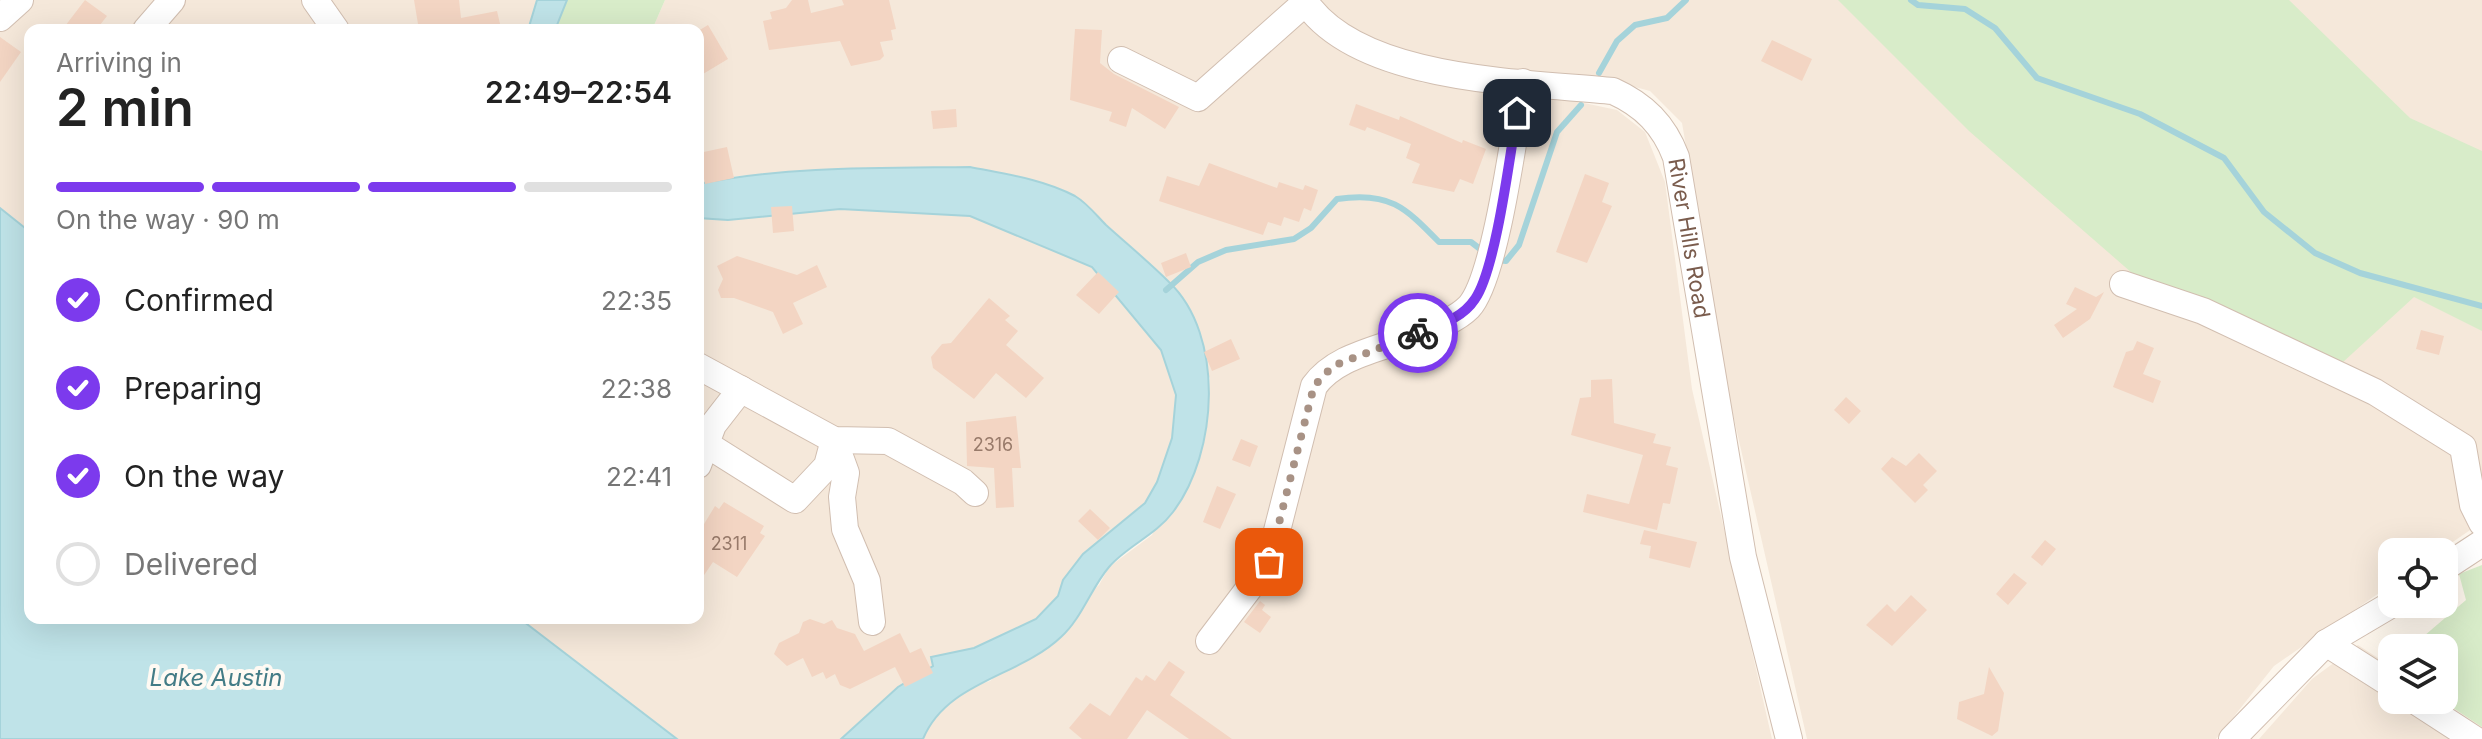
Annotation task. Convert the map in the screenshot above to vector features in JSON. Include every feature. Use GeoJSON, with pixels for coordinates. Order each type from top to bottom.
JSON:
{"type":"FeatureCollection","features":[{"type":"Feature","properties":{"kind":"street"},"geometry":{"type":"LineString","coordinates":[[0,18],[20,0]]}},
{"type":"Feature","properties":{"kind":"street"},"geometry":{"type":"LineString","coordinates":[[151,24],[172,0]]}},
{"type":"Feature","properties":{"kind":"street"},"geometry":{"type":"LineString","coordinates":[[315,0],[332,24]]}},
{"type":"Feature","properties":{"kind":"street"},"geometry":{"type":"LineString","coordinates":[[1121,60],[1198,98],[1305,1]]}},
{"type":"Feature","properties":{"kind":"street","name":"River Hills Road"},"geometry":{"type":"LineString","coordinates":[[1305,1],[1313,13],[1341,36],[1416,67],[1613,91],[1635,101],[1669,139],[1676,157],[1743,557],[1789,739]]}},
{"type":"Feature","properties":{"kind":"street"},"geometry":{"type":"LineString","coordinates":[[1209,641],[1269,562],[1314,386],[1322,375],[1348,360],[1449,321],[1461,314],[1477,297],[1489,262],[1523,82]]}},
{"type":"Feature","properties":{"kind":"street"},"geometry":{"type":"LineString","coordinates":[[2123,284],[2203,311],[2375,392],[2463,447],[2473,505],[2482,523]]}},
{"type":"Feature","properties":{"kind":"street"},"geometry":{"type":"LineString","coordinates":[[704,372],[834,440],[888,441],[963,482],[975,493]]}},
{"type":"Feature","properties":{"kind":"street"},"geometry":{"type":"LineString","coordinates":[[704,449],[713,425],[741,389]]}},
{"type":"Feature","properties":{"kind":"street"},"geometry":{"type":"LineString","coordinates":[[704,455],[795,500],[827,466],[834,440]]}},
{"type":"Feature","properties":{"kind":"street"},"geometry":{"type":"LineString","coordinates":[[834,440],[846,473],[842,497],[845,529],[867,581],[872,622]]}},
{"type":"Feature","properties":{"kind":"street"},"geometry":{"type":"LineString","coordinates":[[2458,559],[2482,543]]}},
{"type":"Feature","properties":{"kind":"street"},"geometry":{"type":"LineString","coordinates":[[2232,739],[2326,643],[2378,612]]}},
{"type":"Feature","properties":{"kind":"street"},"geometry":{"type":"LineString","coordinates":[[2326,643],[2378,676]]}},
{"type":"Feature","properties":{"kind":"street"},"geometry":{"type":"LineString","coordinates":[[2436,714],[2474,739]]}},
{"type":"Feature","properties":{"kind":"shaded area"},"geometry":{"type":"Polygon","coordinates":[[[0,0],[537,0],[530,24],[24,24],[24,227],[0,208],[0,0]]]}},
{"type":"Feature","properties":{"kind":"shaded area"},"geometry":{"type":"Polygon","coordinates":[[[665,0],[1296,0],[1356,59],[1423,83],[1551,96],[1617,110],[1645,132],[1665,182],[1692,389],[1772,739],[923,739],[927,728],[950,701],[974,686],[990,681],[1099,585],[1109,567],[1152,535],[1206,424],[1210,378],[1136,251],[1107,225],[841,169],[738,176],[704,183],[704,24],[655,24],[665,0]]]}},
{"type":"Feature","properties":{"kind":"shaded area"},"geometry":{"type":"Polygon","coordinates":[[[1316,0],[2482,0],[2482,522],[2458,538],[2378,538],[2378,594],[2274,666],[2216,739],[1807,739],[1729,397],[1682,123],[1650,91],[1620,83],[1411,57],[1344,31],[1316,0]]]}},
{"type":"Feature","properties":{"kind":"shaded area"},"geometry":{"type":"Polygon","coordinates":[[[840,209],[970,216],[1092,267],[1161,350],[1176,395],[1172,438],[1157,482],[1145,503],[1063,580],[1058,596],[1036,619],[974,648],[931,657],[933,666],[898,687],[841,739],[677,739],[527,624],[704,624],[704,218],[728,220],[840,209]]]}},
{"type":"Feature","properties":{"kind":"shaded area"},"geometry":{"type":"Polygon","coordinates":[[[2358,645],[2378,658],[2378,714],[2458,714],[2458,711],[2482,727],[2482,739],[2259,739],[2312,679],[2358,645]]]}},
{"type":"Feature","properties":{"kind":"green space"},"geometry":{"type":"Polygon","coordinates":[[[541,0],[665,0],[655,24],[529,24],[541,0]]]}},
{"type":"Feature","properties":{"kind":"green space"},"geometry":{"type":"Polygon","coordinates":[[[1838,0],[2289,0],[2410,118],[2482,151],[2482,331],[2414,297],[2342,363],[2132,273],[1969,131],[1838,0]]]}},
{"type":"Feature","properties":{"kind":"green space"},"geometry":{"type":"Polygon","coordinates":[[[2482,565],[2482,727],[2458,711],[2458,634],[2426,634],[2445,618],[2458,618],[2458,607],[2466,600],[2459,574],[2482,565]]]}},
{"type":"Feature","properties":{"kind":"water"},"geometry":{"type":"Polygon","coordinates":[[[537,0],[567,0],[557,24],[530,24],[537,0]]]}},
{"type":"Feature","properties":{"kind":"water"},"geometry":{"type":"Polygon","coordinates":[[[970,167],[1037,181],[1075,196],[1169,282],[1187,305],[1200,332],[1207,363],[1209,395],[1199,459],[1188,487],[1173,512],[1109,567],[1061,637],[1025,662],[985,681],[949,704],[934,720],[923,739],[841,739],[898,687],[933,666],[931,657],[974,648],[1036,619],[1058,596],[1063,580],[1083,554],[1145,503],[1157,482],[1172,438],[1176,395],[1161,350],[1092,267],[970,216],[840,209],[728,220],[704,218],[704,183],[765,174],[868,168],[970,167]]]}},
{"type":"Feature","properties":{"kind":"water","name":"Lake Austin"},"geometry":{"type":"Polygon","coordinates":[[[0,208],[24,227],[24,624],[527,624],[677,739],[0,739],[0,208]]]}},
{"type":"Feature","properties":{"kind":"building"},"geometry":{"type":"Polygon","coordinates":[[[85,0],[107,16],[101,24],[67,24],[85,0]]]}},
{"type":"Feature","properties":{"kind":"building"},"geometry":{"type":"Polygon","coordinates":[[[414,0],[459,0],[461,18],[497,11],[500,24],[418,24],[414,0]]]}},
{"type":"Feature","properties":{"kind":"building"},"geometry":{"type":"Polygon","coordinates":[[[792,0],[808,0],[811,13],[844,5],[842,0],[889,0],[896,29],[891,30],[893,40],[880,42],[884,56],[880,60],[851,66],[840,41],[769,50],[763,21],[772,19],[770,12],[786,8],[792,0]]]}},
{"type":"Feature","properties":{"kind":"building"},"geometry":{"type":"Polygon","coordinates":[[[708,25],[728,59],[704,73],[704,27],[708,25]]]}},
{"type":"Feature","properties":{"kind":"building"},"geometry":{"type":"Polygon","coordinates":[[[1075,29],[1102,30],[1100,63],[1114,74],[1179,107],[1165,129],[1132,108],[1126,127],[1109,121],[1112,112],[1070,100],[1075,29]]]}},
{"type":"Feature","properties":{"kind":"building"},"geometry":{"type":"Polygon","coordinates":[[[0,37],[21,52],[0,82],[0,37]]]}},
{"type":"Feature","properties":{"kind":"building"},"geometry":{"type":"Polygon","coordinates":[[[1772,40],[1812,59],[1802,81],[1761,61],[1772,40]]]}},
{"type":"Feature","properties":{"kind":"building"},"geometry":{"type":"Polygon","coordinates":[[[1356,104],[1399,120],[1400,116],[1462,143],[1463,140],[1486,149],[1473,184],[1460,179],[1454,192],[1412,183],[1420,164],[1406,158],[1411,144],[1367,127],[1365,131],[1349,125],[1356,104]]]}},
{"type":"Feature","properties":{"kind":"building"},"geometry":{"type":"Polygon","coordinates":[[[956,109],[957,127],[933,129],[931,111],[956,109]]]}},
{"type":"Feature","properties":{"kind":"building"},"geometry":{"type":"Polygon","coordinates":[[[727,147],[734,178],[705,184],[704,152],[727,147]]]}},
{"type":"Feature","properties":{"kind":"building"},"geometry":{"type":"Polygon","coordinates":[[[1209,163],[1277,188],[1279,182],[1303,190],[1305,185],[1318,190],[1311,211],[1304,208],[1299,222],[1284,217],[1281,226],[1268,222],[1263,235],[1159,201],[1167,176],[1199,186],[1209,163]]]}},
{"type":"Feature","properties":{"kind":"building"},"geometry":{"type":"Polygon","coordinates":[[[1585,174],[1609,183],[1602,202],[1612,206],[1587,263],[1556,252],[1585,174]]]}},
{"type":"Feature","properties":{"kind":"building"},"geometry":{"type":"Polygon","coordinates":[[[792,206],[794,231],[773,233],[771,207],[792,206]]]}},
{"type":"Feature","properties":{"kind":"building"},"geometry":{"type":"Polygon","coordinates":[[[1186,253],[1191,267],[1166,277],[1161,263],[1186,253]]]}},
{"type":"Feature","properties":{"kind":"building"},"geometry":{"type":"Polygon","coordinates":[[[737,256],[797,275],[817,265],[827,287],[793,303],[803,324],[783,334],[773,312],[734,298],[721,298],[718,290],[723,279],[717,266],[737,256]]]}},
{"type":"Feature","properties":{"kind":"building"},"geometry":{"type":"Polygon","coordinates":[[[1098,272],[1119,292],[1099,314],[1076,295],[1098,272]]]}},
{"type":"Feature","properties":{"kind":"building"},"geometry":{"type":"Polygon","coordinates":[[[2075,287],[2096,297],[2104,292],[2090,319],[2063,338],[2054,325],[2077,309],[2066,304],[2075,287]]]}},
{"type":"Feature","properties":{"kind":"building"},"geometry":{"type":"Polygon","coordinates":[[[989,298],[1010,316],[1005,320],[1018,331],[1006,345],[1044,378],[1026,398],[996,373],[974,399],[933,368],[931,357],[942,344],[951,343],[989,298]]]}},
{"type":"Feature","properties":{"kind":"building"},"geometry":{"type":"Polygon","coordinates":[[[2421,330],[2444,336],[2439,355],[2416,349],[2421,330]]]}},
{"type":"Feature","properties":{"kind":"building"},"geometry":{"type":"Polygon","coordinates":[[[1231,339],[1240,359],[1212,371],[1204,352],[1231,339]]]}},
{"type":"Feature","properties":{"kind":"building"},"geometry":{"type":"Polygon","coordinates":[[[2137,341],[2154,348],[2143,374],[2161,381],[2153,403],[2113,387],[2126,352],[2133,350],[2137,341]]]}},
{"type":"Feature","properties":{"kind":"building"},"geometry":{"type":"Polygon","coordinates":[[[1612,379],[1614,423],[1656,434],[1653,443],[1671,447],[1666,465],[1678,468],[1670,504],[1663,503],[1657,530],[1583,512],[1587,494],[1629,504],[1643,455],[1571,435],[1580,398],[1591,397],[1591,380],[1612,379]]]}},
{"type":"Feature","properties":{"kind":"building"},"geometry":{"type":"Polygon","coordinates":[[[1846,397],[1861,411],[1849,424],[1834,410],[1846,397]]]}},
{"type":"Feature","properties":{"kind":"building"},"geometry":{"type":"Polygon","coordinates":[[[1016,416],[1021,468],[1012,468],[1014,507],[996,508],[994,468],[967,466],[966,422],[1016,416]]]}},
{"type":"Feature","properties":{"kind":"building"},"geometry":{"type":"Polygon","coordinates":[[[1241,439],[1258,446],[1250,467],[1232,460],[1241,439]]]}},
{"type":"Feature","properties":{"kind":"building"},"geometry":{"type":"Polygon","coordinates":[[[1919,453],[1937,471],[1923,485],[1928,490],[1915,503],[1881,469],[1892,457],[1906,466],[1919,453]]]}},
{"type":"Feature","properties":{"kind":"building"},"geometry":{"type":"Polygon","coordinates":[[[1217,486],[1236,494],[1220,529],[1203,522],[1217,486]]]}},
{"type":"Feature","properties":{"kind":"building"},"geometry":{"type":"Polygon","coordinates":[[[724,502],[764,526],[760,533],[765,536],[737,577],[713,562],[704,575],[704,524],[715,506],[719,509],[724,502]]]}},
{"type":"Feature","properties":{"kind":"building"},"geometry":{"type":"Polygon","coordinates":[[[1090,509],[1110,528],[1098,540],[1078,521],[1090,509]]]}},
{"type":"Feature","properties":{"kind":"building"},"geometry":{"type":"Polygon","coordinates":[[[1644,530],[1697,542],[1690,568],[1649,558],[1651,546],[1640,544],[1644,530]]]}},
{"type":"Feature","properties":{"kind":"building"},"geometry":{"type":"Polygon","coordinates":[[[2045,540],[2056,549],[2042,566],[2031,557],[2045,540]]]}},
{"type":"Feature","properties":{"kind":"building"},"geometry":{"type":"Polygon","coordinates":[[[2014,573],[2027,583],[2008,605],[1996,594],[2014,573]]]}},
{"type":"Feature","properties":{"kind":"building"},"geometry":{"type":"Polygon","coordinates":[[[1911,595],[1927,610],[1892,646],[1866,625],[1887,604],[1895,612],[1911,595]]]}},
{"type":"Feature","properties":{"kind":"building"},"geometry":{"type":"Polygon","coordinates":[[[1260,601],[1265,605],[1262,610],[1271,617],[1260,633],[1244,622],[1260,601]]]}},
{"type":"Feature","properties":{"kind":"building"},"geometry":{"type":"Polygon","coordinates":[[[810,619],[824,624],[832,620],[837,628],[855,634],[864,651],[900,633],[910,653],[921,648],[933,673],[905,687],[895,667],[850,689],[840,685],[835,674],[826,679],[823,672],[812,677],[803,658],[787,666],[774,654],[779,643],[799,633],[803,622],[810,619]]]}},
{"type":"Feature","properties":{"kind":"building"},"geometry":{"type":"Polygon","coordinates":[[[1169,661],[1185,672],[1170,695],[1232,739],[1189,739],[1147,710],[1127,739],[1082,739],[1069,728],[1090,703],[1110,716],[1136,677],[1142,681],[1146,675],[1155,681],[1169,661]]]}},
{"type":"Feature","properties":{"kind":"building"},"geometry":{"type":"Polygon","coordinates":[[[1989,667],[2004,693],[1998,731],[1992,736],[1957,719],[1959,702],[1984,694],[1989,667]]]}},
{"type":"Feature","properties":{"kind":"waterway"},"geometry":{"type":"LineString","coordinates":[[1599,73],[1617,41],[1635,25],[1667,18],[1686,0]]}},
{"type":"Feature","properties":{"kind":"waterway"},"geometry":{"type":"LineString","coordinates":[[1911,0],[1918,5],[1965,9],[1995,28],[2037,78],[2140,114],[2224,158],[2264,212],[2315,253],[2360,273],[2482,306]]}},
{"type":"Feature","properties":{"kind":"waterway"},"geometry":{"type":"LineString","coordinates":[[1498,260],[1506,261],[1519,245],[1557,132],[1581,105]]}},
{"type":"Feature","properties":{"kind":"waterway"},"geometry":{"type":"LineString","coordinates":[[1166,290],[1198,262],[1226,250],[1294,239],[1311,228],[1337,199],[1370,197],[1395,204],[1439,242],[1471,242],[1484,252]]}},
{"type":"Feature","properties":{"kind":"way so far"},"geometry":{"type":"LineString","coordinates":[[1269,562],[1314,386],[1327,369],[1418,333]]}},
{"type":"Feature","properties":{"kind":"route"},"geometry":{"type":"LineString","coordinates":[[1418,333],[1461,314],[1477,297],[1489,262],[1517,113]]}}]}
